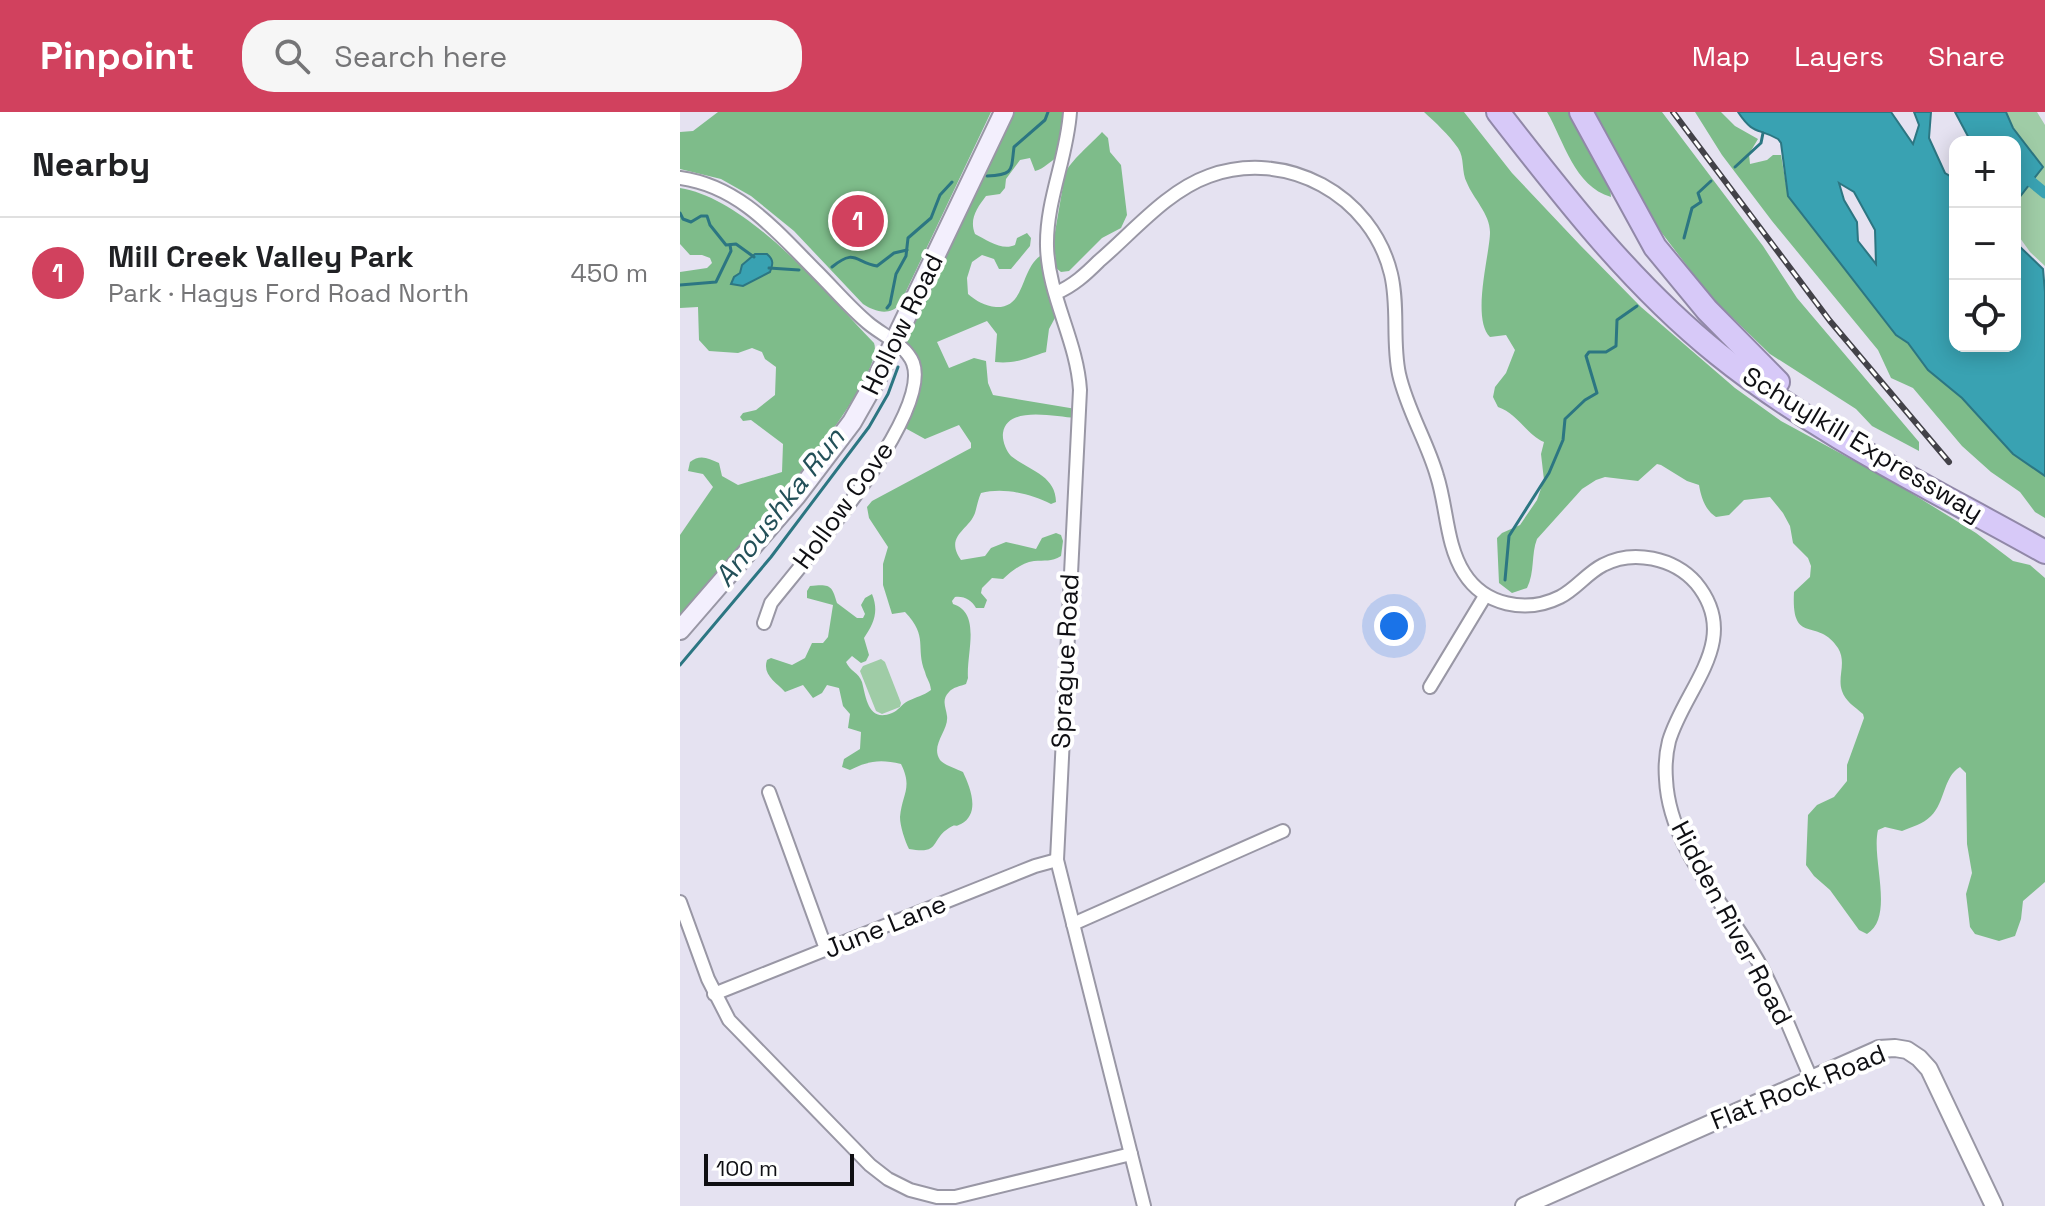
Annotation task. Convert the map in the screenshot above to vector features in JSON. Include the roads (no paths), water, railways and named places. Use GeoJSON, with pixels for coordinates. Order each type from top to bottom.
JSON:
{"type":"FeatureCollection","features":[{"type":"Feature","properties":{"kind":"highway"},"geometry":{"type":"LineString","coordinates":[[1581,112],[1655,247],[1707,310],[1778,382]]}},
{"type":"Feature","properties":{"kind":"highway","name":"Schuylkill Expressway"},"geometry":{"type":"LineString","coordinates":[[1502,113],[1656,280],[1719,338],[1778,382],[1859,433],[2045,537]]}},
{"type":"Feature","properties":{"kind":"highway","name":"Schuylkill Expressway"},"geometry":{"type":"LineString","coordinates":[[1502,113],[1623,264],[1716,353],[1816,422],[2045,552]]}},
{"type":"Feature","properties":{"kind":"main road","name":"Hollow Road"},"geometry":{"type":"LineString","coordinates":[[680,630],[831,452],[870,391],[1004,112]]}},
{"type":"Feature","properties":{"kind":"street","name":"Sprague Road"},"geometry":{"type":"LineString","coordinates":[[1070,112],[1047,231],[1048,257],[1075,355],[1080,390],[1057,860],[1144,1206]]}},
{"type":"Feature","properties":{"kind":"street"},"geometry":{"type":"LineString","coordinates":[[1056,293],[1079,280],[1179,191],[1213,174],[1248,167],[1284,171],[1311,179],[1341,196],[1370,226],[1388,263],[1393,287],[1395,346],[1402,386],[1438,477],[1457,561],[1468,579],[1485,596],[1430,687]]}},
{"type":"Feature","properties":{"kind":"street"},"geometry":{"type":"LineString","coordinates":[[680,178],[726,193],[764,217],[867,323],[894,342]]}},
{"type":"Feature","properties":{"kind":"street","name":"Hollow Cove"},"geometry":{"type":"LineString","coordinates":[[764,623],[771,603],[879,463],[908,405],[914,388],[914,366],[909,355],[894,342]]}},
{"type":"Feature","properties":{"kind":"street","name":"Hidden River Road"},"geometry":{"type":"LineString","coordinates":[[1485,596],[1504,603],[1537,604],[1560,597],[1614,560],[1637,557],[1651,558],[1676,567],[1701,590],[1712,616],[1713,638],[1706,665],[1669,742],[1666,768],[1668,798],[1696,865],[1753,952],[1811,1078]]}},
{"type":"Feature","properties":{"kind":"street"},"geometry":{"type":"LineString","coordinates":[[769,792],[826,949]]}},
{"type":"Feature","properties":{"kind":"street"},"geometry":{"type":"LineString","coordinates":[[1073,924],[1283,831]]}},
{"type":"Feature","properties":{"kind":"street","name":"June Lane"},"geometry":{"type":"LineString","coordinates":[[714,994],[1035,866],[1057,860]]}},
{"type":"Feature","properties":{"kind":"street"},"geometry":{"type":"LineString","coordinates":[[680,902],[723,1011],[870,1165],[888,1179],[910,1190],[937,1197],[968,1195],[1131,1154]]}},
{"type":"Feature","properties":{"kind":"street","name":"Flat Rock Road"},"geometry":{"type":"LineString","coordinates":[[1524,1206],[1879,1049],[1901,1048],[1913,1053],[1929,1069],[1994,1206]]}},
{"type":"Feature","properties":{"kind":"water"},"geometry":{"type":"Polygon","coordinates":[[[1738,112],[1891,112],[1913,144],[1919,125],[1914,112],[1931,112],[1929,138],[1949,175],[1949,352],[2021,352],[2021,248],[2043,269],[2045,476],[2013,454],[1962,398],[1928,370],[1908,343],[1896,335],[1788,196],[1781,143],[1752,128],[1738,112]],[[1839,183],[1844,200],[1857,222],[1858,241],[1876,264],[1875,230],[1854,192],[1839,183]]]}},
{"type":"Feature","properties":{"kind":"water"},"geometry":{"type":"Polygon","coordinates":[[[1955,112],[2006,112],[2019,136],[1968,136],[1955,112]]]}},
{"type":"Feature","properties":{"kind":"water"},"geometry":{"type":"Polygon","coordinates":[[[2021,138],[2043,167],[2021,195],[2021,138]]]}},
{"type":"Feature","properties":{"kind":"water"},"geometry":{"type":"Polygon","coordinates":[[[755,254],[769,256],[772,262],[770,272],[743,286],[731,284],[742,265],[755,254]]]}},
{"type":"Feature","properties":{"kind":"waterway"},"geometry":{"type":"LineString","coordinates":[[987,176],[1010,170],[1014,147],[1045,120],[1048,112]]}},
{"type":"Feature","properties":{"kind":"waterway"},"geometry":{"type":"LineString","coordinates":[[1735,167],[1761,143],[1763,133]]}},
{"type":"Feature","properties":{"kind":"waterway"},"geometry":{"type":"LineString","coordinates":[[2021,173],[2045,193]]}},
{"type":"Feature","properties":{"kind":"waterway"},"geometry":{"type":"LineString","coordinates":[[1684,238],[1692,208],[1701,202],[1698,193],[1711,181]]}},
{"type":"Feature","properties":{"kind":"waterway"},"geometry":{"type":"LineString","coordinates":[[887,308],[896,274],[906,256],[908,238],[931,218],[940,195],[952,182]]}},
{"type":"Feature","properties":{"kind":"waterway"},"geometry":{"type":"LineString","coordinates":[[680,213],[683,219],[691,222],[707,216],[710,225],[726,245],[736,244],[754,257]]}},
{"type":"Feature","properties":{"kind":"waterway"},"geometry":{"type":"LineString","coordinates":[[680,285],[716,282],[731,251],[730,245]]}},
{"type":"Feature","properties":{"kind":"waterway"},"geometry":{"type":"LineString","coordinates":[[832,267],[851,257],[877,266],[894,253],[907,250]]}},
{"type":"Feature","properties":{"kind":"waterway"},"geometry":{"type":"LineString","coordinates":[[769,268],[799,270]]}},
{"type":"Feature","properties":{"kind":"waterway"},"geometry":{"type":"LineString","coordinates":[[1505,580],[1509,536],[1549,473],[1563,440],[1565,419],[1597,393],[1586,356],[1589,352],[1606,352],[1616,346],[1617,320],[1637,306]]}},
{"type":"Feature","properties":{"kind":"waterway","name":"Anoushka Run"},"geometry":{"type":"LineString","coordinates":[[680,665],[771,557],[869,427],[888,394],[898,367]]}},
{"type":"Feature","properties":{"kind":"railway"},"geometry":{"type":"LineString","coordinates":[[1673,112],[1830,321],[1949,462]]}},
{"type":"Feature","properties":{"kind":"place","name":"Mill Creek Valley Park"},"geometry":{"type":"Point","coordinates":[858,221]}}]}
